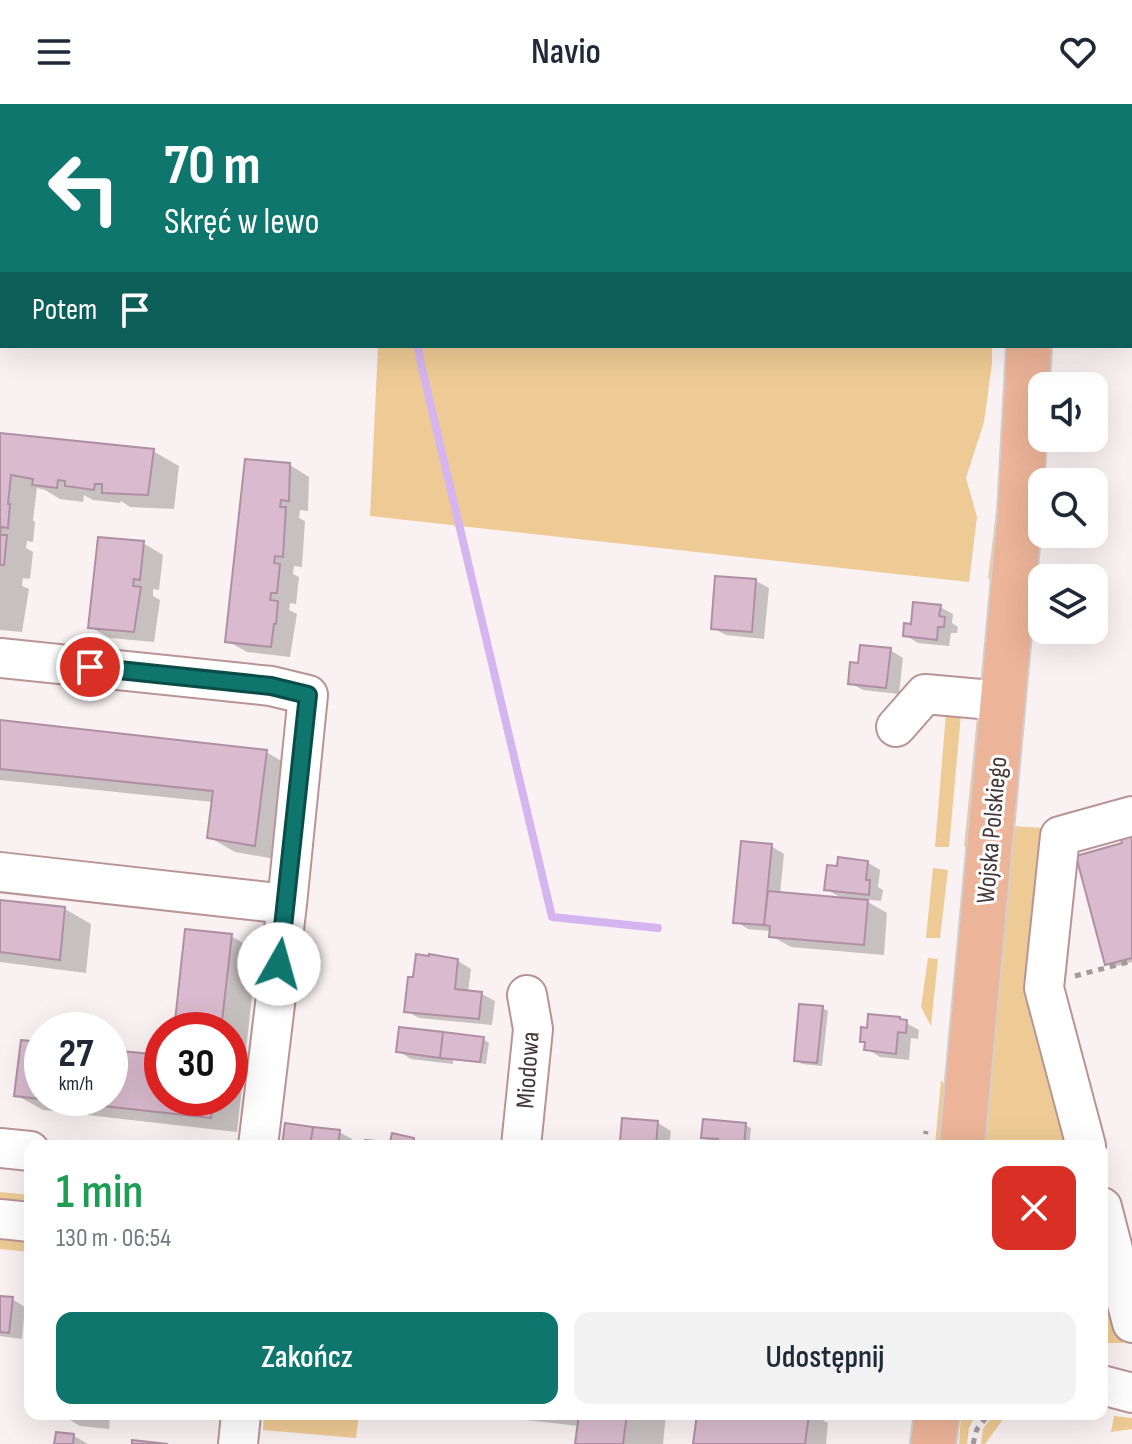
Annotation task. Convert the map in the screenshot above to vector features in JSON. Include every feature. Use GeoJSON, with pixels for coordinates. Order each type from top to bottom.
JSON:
{"type":"FeatureCollection","features":[{"type":"Feature","properties":{"kind":"main road","name":"Wojska Polskiego"},"geometry":{"type":"LineString","coordinates":[[963,1140],[1020,513],[1029,348]]}},
{"type":"Feature","properties":{"kind":"main road","name":"Wojska Polskiego"},"geometry":{"type":"LineString","coordinates":[[1020,513],[1045,348]]}},
{"type":"Feature","properties":{"kind":"main road"},"geometry":{"type":"LineString","coordinates":[[933,1444],[936,1420]]}},
{"type":"Feature","properties":{"kind":"street"},"geometry":{"type":"LineString","coordinates":[[0,658],[271,686],[308,695],[259,1140]]}},
{"type":"Feature","properties":{"kind":"street"},"geometry":{"type":"LineString","coordinates":[[896,727],[925,694],[1003,701]]}},
{"type":"Feature","properties":{"kind":"street"},"geometry":{"type":"LineString","coordinates":[[1084,1140],[1044,984],[1060,836],[1132,816]]}},
{"type":"Feature","properties":{"kind":"street"},"geometry":{"type":"LineString","coordinates":[[0,872],[287,904]]}},
{"type":"Feature","properties":{"kind":"street","name":"Miodowa"},"geometry":{"type":"LineString","coordinates":[[522,1140],[533,1029],[527,995]]}},
{"type":"Feature","properties":{"kind":"street"},"geometry":{"type":"LineString","coordinates":[[0,1148],[24,1150]]}},
{"type":"Feature","properties":{"kind":"street"},"geometry":{"type":"LineString","coordinates":[[1108,1208],[1132,1203]]}},
{"type":"Feature","properties":{"kind":"street"},"geometry":{"type":"LineString","coordinates":[[0,1219],[24,1221]]}},
{"type":"Feature","properties":{"kind":"street"},"geometry":{"type":"LineString","coordinates":[[1108,1232],[1132,1323]]}},
{"type":"Feature","properties":{"kind":"street"},"geometry":{"type":"LineString","coordinates":[[1108,1387],[1132,1393]]}},
{"type":"Feature","properties":{"kind":"street"},"geometry":{"type":"LineString","coordinates":[[238,1444],[240,1420]]}},
{"type":"Feature","properties":{"kind":"path"},"geometry":{"type":"LineString","coordinates":[[1044,984],[1132,961]]}},
{"type":"Feature","properties":{"kind":"path"},"geometry":{"type":"LineString","coordinates":[[973,1444],[977,1429],[984,1420]]}},
{"type":"Feature","properties":{"kind":"shaded area"},"geometry":{"type":"Polygon","coordinates":[[[378,348],[992,348],[984,422],[966,478],[977,517],[969,582],[370,516],[378,348]]]}},
{"type":"Feature","properties":{"kind":"shaded area"},"geometry":{"type":"Polygon","coordinates":[[[1002,463],[995,580],[988,579],[1002,463]]]}},
{"type":"Feature","properties":{"kind":"shaded area"},"geometry":{"type":"Polygon","coordinates":[[[947,701],[962,703],[949,847],[935,847],[947,701]]]}},
{"type":"Feature","properties":{"kind":"shaded area"},"geometry":{"type":"Polygon","coordinates":[[[983,707],[968,844],[964,847],[978,708],[983,707]]]}},
{"type":"Feature","properties":{"kind":"shaded area"},"geometry":{"type":"Polygon","coordinates":[[[1012,826],[1045,828],[1071,1140],[985,1140],[1012,826]]]}},
{"type":"Feature","properties":{"kind":"shaded area"},"geometry":{"type":"Polygon","coordinates":[[[933,868],[948,870],[940,938],[926,938],[933,868]]]}},
{"type":"Feature","properties":{"kind":"shaded area"},"geometry":{"type":"Polygon","coordinates":[[[928,958],[938,959],[931,1026],[921,1007],[928,958]]]}},
{"type":"Feature","properties":{"kind":"shaded area"},"geometry":{"type":"Polygon","coordinates":[[[941,1080],[947,1088],[942,1140],[936,1140],[941,1080]]]}},
{"type":"Feature","properties":{"kind":"shaded area"},"geometry":{"type":"Polygon","coordinates":[[[0,1192],[24,1194],[24,1207],[0,1204],[0,1192]]]}},
{"type":"Feature","properties":{"kind":"shaded area"},"geometry":{"type":"Polygon","coordinates":[[[0,1238],[24,1240],[24,1251],[0,1249],[0,1238]]]}},
{"type":"Feature","properties":{"kind":"shaded area"},"geometry":{"type":"Polygon","coordinates":[[[1108,1281],[1123,1337],[1123,1343],[1108,1343],[1108,1281]]]}},
{"type":"Feature","properties":{"kind":"shaded area"},"geometry":{"type":"Polygon","coordinates":[[[1114,1416],[1132,1418],[1132,1429],[1111,1432],[1114,1416]]]}},
{"type":"Feature","properties":{"kind":"shaded area"},"geometry":{"type":"Polygon","coordinates":[[[264,1420],[358,1420],[356,1438],[263,1430],[264,1420]]]}},
{"type":"Feature","properties":{"kind":"shaded area"},"geometry":{"type":"Polygon","coordinates":[[[961,1420],[973,1420],[967,1444],[959,1444],[961,1420]]]}},
{"type":"Feature","properties":{"kind":"shaded area"},"geometry":{"type":"Polygon","coordinates":[[[990,1420],[1003,1420],[985,1444],[981,1444],[983,1429],[990,1420]]]}},
{"type":"Feature","properties":{"kind":"building"},"geometry":{"type":"Polygon","coordinates":[[[0,433],[154,449],[148,495],[102,493],[102,484],[95,484],[94,490],[65,486],[65,481],[58,480],[57,488],[32,485],[33,479],[11,475],[8,528],[1,527],[0,535],[0,433]]]}},
{"type":"Feature","properties":{"kind":"building"},"geometry":{"type":"Polygon","coordinates":[[[245,459],[290,463],[289,501],[281,500],[280,507],[286,507],[283,557],[275,556],[274,563],[280,564],[277,593],[271,593],[270,600],[278,601],[271,647],[225,642],[245,459]]]}},
{"type":"Feature","properties":{"kind":"building"},"geometry":{"type":"Polygon","coordinates":[[[0,535],[7,535],[4,565],[0,565],[0,535]]]}},
{"type":"Feature","properties":{"kind":"building"},"geometry":{"type":"Polygon","coordinates":[[[98,537],[144,541],[140,580],[134,579],[133,586],[141,587],[134,632],[88,628],[98,537]]]}},
{"type":"Feature","properties":{"kind":"building"},"geometry":{"type":"Polygon","coordinates":[[[715,576],[756,579],[752,632],[711,629],[715,576]]]}},
{"type":"Feature","properties":{"kind":"building"},"geometry":{"type":"Polygon","coordinates":[[[913,602],[941,605],[939,616],[945,617],[944,627],[938,627],[937,640],[903,636],[904,623],[911,624],[913,602]]]}},
{"type":"Feature","properties":{"kind":"building"},"geometry":{"type":"Polygon","coordinates":[[[860,645],[891,648],[886,688],[848,684],[850,662],[858,663],[860,645]]]}},
{"type":"Feature","properties":{"kind":"building"},"geometry":{"type":"Polygon","coordinates":[[[0,720],[267,750],[255,846],[207,838],[213,791],[0,769],[0,720]]]}},
{"type":"Feature","properties":{"kind":"building"},"geometry":{"type":"Polygon","coordinates":[[[1132,822],[1132,958],[1105,965],[1076,856],[1122,843],[1118,826],[1132,822]]]}},
{"type":"Feature","properties":{"kind":"building"},"geometry":{"type":"Polygon","coordinates":[[[741,841],[772,844],[764,925],[733,923],[741,841]]]}},
{"type":"Feature","properties":{"kind":"building"},"geometry":{"type":"Polygon","coordinates":[[[838,857],[868,861],[866,880],[870,880],[869,895],[824,890],[827,865],[837,866],[838,857]]]}},
{"type":"Feature","properties":{"kind":"building"},"geometry":{"type":"Polygon","coordinates":[[[768,891],[868,900],[864,945],[769,937],[770,926],[764,925],[768,891]]]}},
{"type":"Feature","properties":{"kind":"building"},"geometry":{"type":"Polygon","coordinates":[[[0,900],[65,907],[60,960],[0,952],[0,900]]]}},
{"type":"Feature","properties":{"kind":"building"},"geometry":{"type":"Polygon","coordinates":[[[185,929],[232,934],[223,1012],[176,1012],[185,929]]]}},
{"type":"Feature","properties":{"kind":"building"},"geometry":{"type":"Polygon","coordinates":[[[416,954],[458,959],[455,989],[482,992],[479,1019],[404,1012],[408,977],[413,977],[416,954]]]}},
{"type":"Feature","properties":{"kind":"building"},"geometry":{"type":"Polygon","coordinates":[[[799,1004],[823,1006],[817,1063],[794,1061],[799,1004]]]}},
{"type":"Feature","properties":{"kind":"building"},"geometry":{"type":"Polygon","coordinates":[[[868,1014],[907,1020],[906,1033],[898,1032],[896,1054],[864,1050],[865,1042],[860,1042],[861,1027],[867,1028],[868,1014]]]}},
{"type":"Feature","properties":{"kind":"building"},"geometry":{"type":"Polygon","coordinates":[[[399,1027],[443,1032],[440,1058],[396,1052],[399,1027]]]}},
{"type":"Feature","properties":{"kind":"building"},"geometry":{"type":"Polygon","coordinates":[[[443,1032],[484,1037],[480,1062],[440,1058],[443,1032]]]}},
{"type":"Feature","properties":{"kind":"building"},"geometry":{"type":"Polygon","coordinates":[[[21,1040],[24,1040],[24,1097],[14,1096],[21,1040]]]}},
{"type":"Feature","properties":{"kind":"building"},"geometry":{"type":"Polygon","coordinates":[[[128,1052],[144,1053],[144,1111],[128,1109],[128,1052]]]}},
{"type":"Feature","properties":{"kind":"building"},"geometry":{"type":"Polygon","coordinates":[[[622,1118],[658,1121],[656,1140],[620,1140],[622,1118]]]}},
{"type":"Feature","properties":{"kind":"building"},"geometry":{"type":"Polygon","coordinates":[[[703,1119],[746,1123],[745,1140],[701,1138],[703,1119]]]}},
{"type":"Feature","properties":{"kind":"building"},"geometry":{"type":"Polygon","coordinates":[[[285,1123],[313,1127],[311,1140],[283,1140],[285,1123]]]}},
{"type":"Feature","properties":{"kind":"building"},"geometry":{"type":"Polygon","coordinates":[[[313,1127],[340,1130],[339,1140],[311,1140],[313,1127]]]}},
{"type":"Feature","properties":{"kind":"building"},"geometry":{"type":"Polygon","coordinates":[[[392,1133],[414,1138],[414,1140],[390,1140],[392,1133]]]}},
{"type":"Feature","properties":{"kind":"building"},"geometry":{"type":"Polygon","coordinates":[[[0,1296],[13,1297],[9,1333],[0,1332],[0,1296]]]}},
{"type":"Feature","properties":{"kind":"building"},"geometry":{"type":"Polygon","coordinates":[[[578,1420],[626,1420],[623,1444],[575,1444],[578,1420]]]}},
{"type":"Feature","properties":{"kind":"building"},"geometry":{"type":"Polygon","coordinates":[[[696,1420],[808,1420],[805,1444],[693,1444],[696,1420]]]}},
{"type":"Feature","properties":{"kind":"building"},"geometry":{"type":"Polygon","coordinates":[[[56,1432],[74,1434],[73,1444],[54,1444],[56,1432]]]}},
{"type":"Feature","properties":{"kind":"building"},"geometry":{"type":"Polygon","coordinates":[[[132,1440],[168,1444],[132,1444],[132,1440]]]}},
{"type":"Feature","properties":{"kind":"waterway"},"geometry":{"type":"LineString","coordinates":[[418,348],[552,917],[658,928]]}},
{"type":"Feature","properties":{"kind":"route"},"geometry":{"type":"LineString","coordinates":[[90,667],[271,686],[308,695],[279,964]]}}]}
